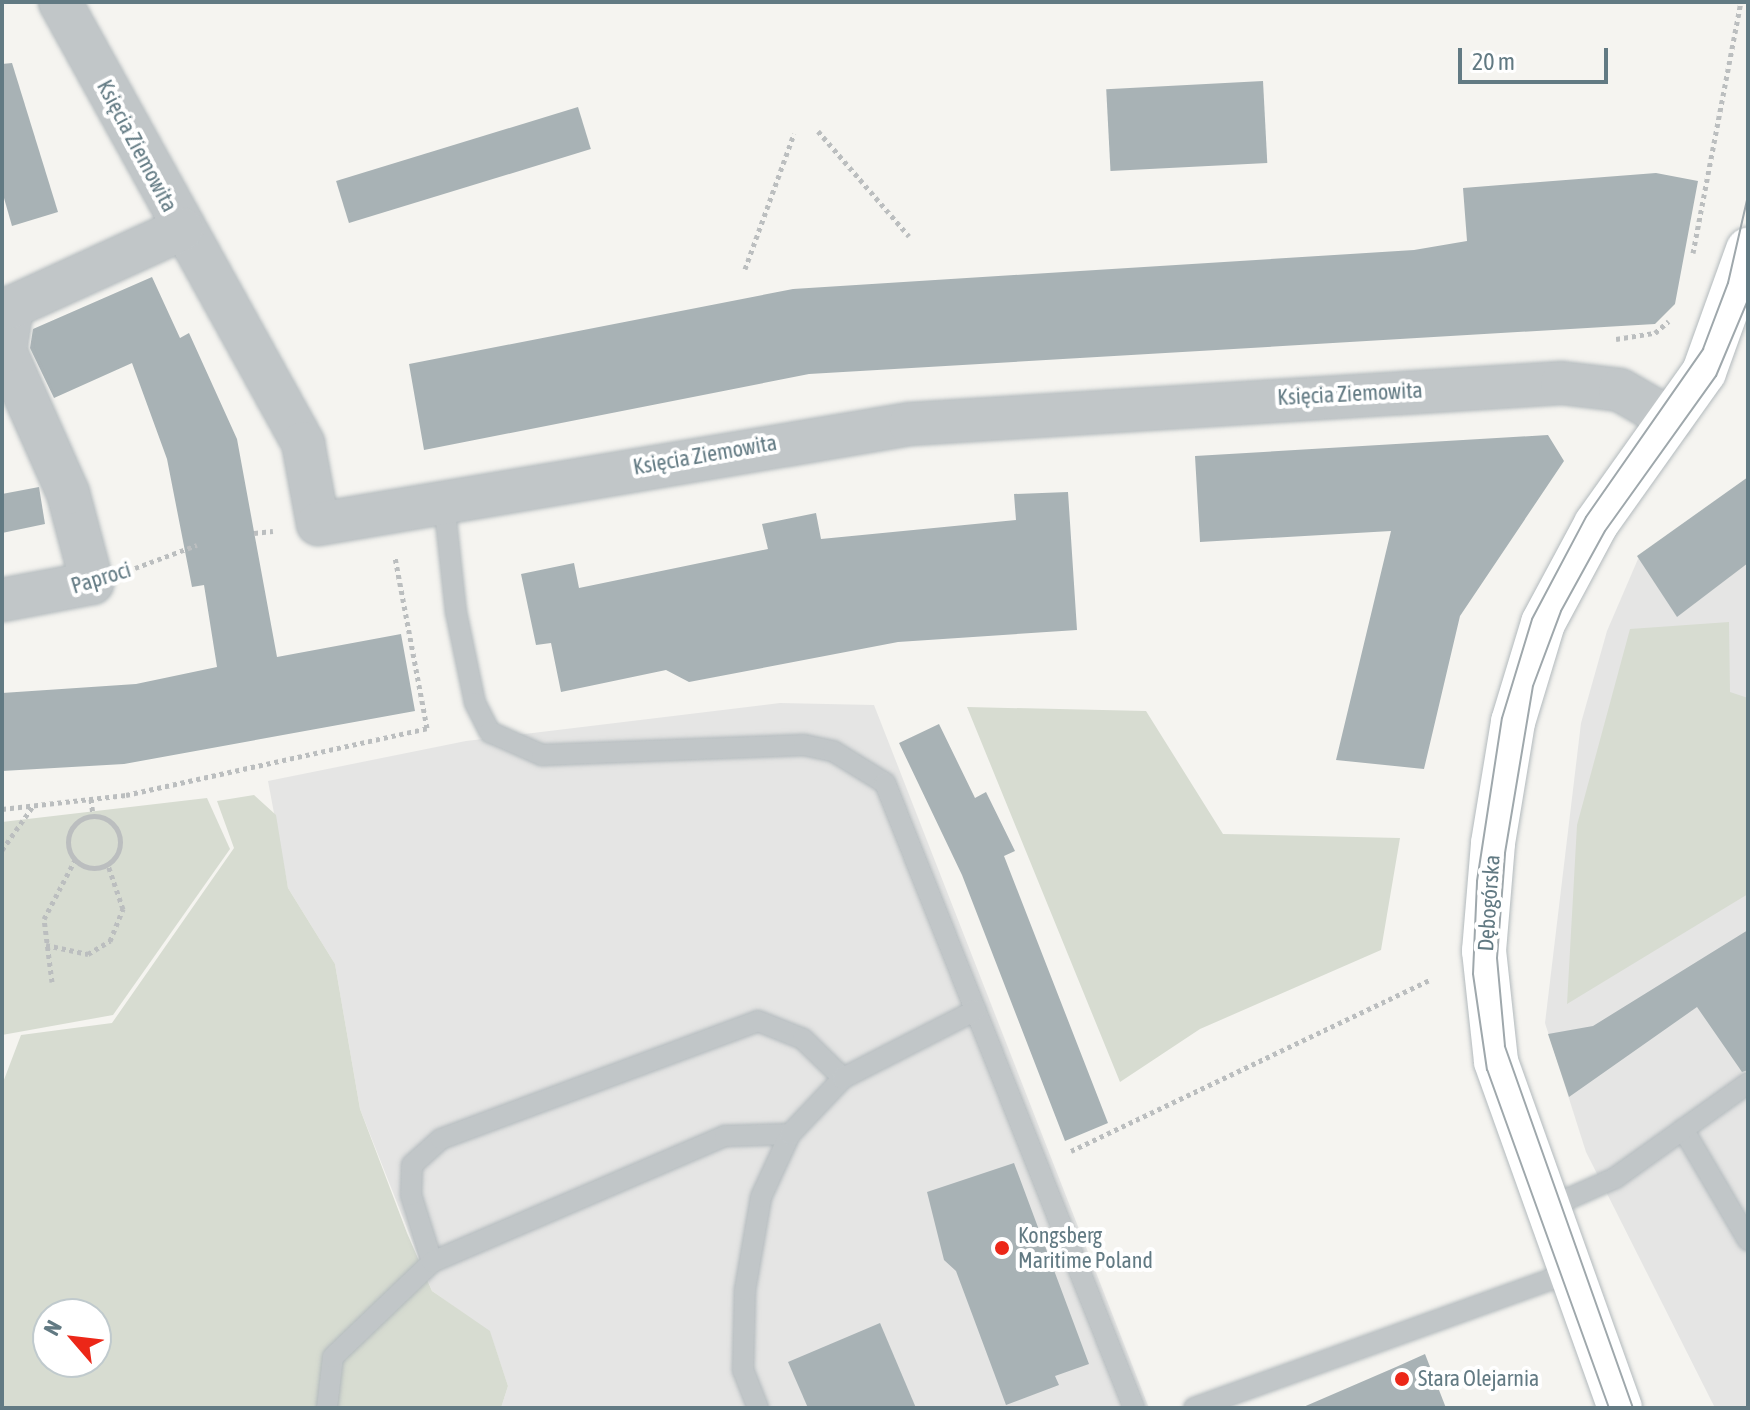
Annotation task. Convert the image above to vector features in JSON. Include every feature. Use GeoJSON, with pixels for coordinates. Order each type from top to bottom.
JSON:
{"type":"FeatureCollection","features":[{"type":"Feature","properties":{"kind":"street","name":"Księcia Ziemowita"},"geometry":{"type":"LineString","coordinates":[[60,2],[182,229],[303,443],[318,524],[818,434],[1272,398],[1590,383],[1620,390],[1672,420]]}},
{"type":"Feature","properties":{"kind":"street"},"geometry":{"type":"LineString","coordinates":[[92,583],[68,493],[5,351],[5,325],[26,295],[182,229]]}},
{"type":"Feature","properties":{"kind":"street","name":"Dębogórska"},"geometry":{"type":"LineString","coordinates":[[1620,1408],[1545,1209],[1500,1076],[1486,995],[1486,912],[1509,743],[1528,663],[1561,584],[1672,420],[1722,337],[1748,250]]}},
{"type":"Feature","properties":{"kind":"street","name":"Paproci"},"geometry":{"type":"LineString","coordinates":[[2,600],[92,583]]}},
{"type":"Feature","properties":{"kind":"lane"},"geometry":{"type":"LineString","coordinates":[[444,502],[456,612],[475,703],[490,732],[542,755],[804,745],[858,762],[885,783],[1134,1408]]}},
{"type":"Feature","properties":{"kind":"lane"},"geometry":{"type":"LineString","coordinates":[[758,1408],[743,1370],[745,1290],[761,1197],[790,1134],[843,1078],[976,1010]]}},
{"type":"Feature","properties":{"kind":"lane"},"geometry":{"type":"LineString","coordinates":[[432,1262],[411,1195],[412,1165],[441,1139],[758,1021],[803,1039],[843,1078]]}},
{"type":"Feature","properties":{"kind":"lane"},"geometry":{"type":"LineString","coordinates":[[1545,1209],[1615,1178],[1748,1083]]}},
{"type":"Feature","properties":{"kind":"lane"},"geometry":{"type":"LineString","coordinates":[[1683,1129],[1748,1240]]}},
{"type":"Feature","properties":{"kind":"lane"},"geometry":{"type":"LineString","coordinates":[[327,1408],[333,1357],[432,1262],[725,1136],[790,1134]]}},
{"type":"Feature","properties":{"kind":"lane"},"geometry":{"type":"LineString","coordinates":[[1194,1408],[1569,1273]]}},
{"type":"Feature","properties":{"kind":"path"},"geometry":{"type":"LineString","coordinates":[[1689,271],[1741,2]]}},
{"type":"Feature","properties":{"kind":"path"},"geometry":{"type":"LineString","coordinates":[[818,131],[909,236]]}},
{"type":"Feature","properties":{"kind":"path"},"geometry":{"type":"LineString","coordinates":[[745,269],[794,134]]}},
{"type":"Feature","properties":{"kind":"path"},"geometry":{"type":"LineString","coordinates":[[1606,340],[1655,333],[1679,307]]}},
{"type":"Feature","properties":{"kind":"path","name":"Paproci"},"geometry":{"type":"LineString","coordinates":[[92,583],[197,545]]}},
{"type":"Feature","properties":{"kind":"path"},"geometry":{"type":"LineString","coordinates":[[2,809],[91,799],[427,728],[394,555]]}},
{"type":"Feature","properties":{"kind":"path"},"geometry":{"type":"LineString","coordinates":[[91,799],[93,816]]}},
{"type":"Feature","properties":{"kind":"path"},"geometry":{"type":"LineString","coordinates":[[2,850],[33,805]]}},
{"type":"Feature","properties":{"kind":"path"},"geometry":{"type":"LineString","coordinates":[[52,982],[46,945],[47,906],[75,860],[69,837],[93,816]]}},
{"type":"Feature","properties":{"kind":"path"},"geometry":{"type":"LineString","coordinates":[[75,860],[91,868],[108,865],[119,851],[119,833],[93,816]]}},
{"type":"Feature","properties":{"kind":"path"},"geometry":{"type":"LineString","coordinates":[[46,945],[88,954],[110,941],[123,909],[108,865]]}},
{"type":"Feature","properties":{"kind":"path"},"geometry":{"type":"LineString","coordinates":[[1038,1167],[1431,979]]}},
{"type":"Feature","properties":{"kind":"shaded area"},"geometry":{"type":"Polygon","coordinates":[[[1748,478],[1748,1408],[1715,1408],[1586,1152],[1545,1023],[1581,723],[1607,631],[1638,559],[1748,478]]]}},
{"type":"Feature","properties":{"kind":"shaded area"},"geometry":{"type":"Polygon","coordinates":[[[1729,622],[1730,692],[1748,698],[1748,894],[1567,1004],[1577,825],[1630,629],[1729,622]]]}},
{"type":"Feature","properties":{"kind":"shaded area"},"geometry":{"type":"Polygon","coordinates":[[[780,703],[874,705],[1149,1408],[501,1408],[508,1386],[490,1332],[432,1291],[360,1109],[335,964],[288,888],[268,781],[466,741],[780,703]]]}},
{"type":"Feature","properties":{"kind":"shaded area"},"geometry":{"type":"Polygon","coordinates":[[[967,707],[1146,711],[1223,834],[1400,838],[1381,950],[1200,1029],[1120,1082],[967,707]]]}},
{"type":"Feature","properties":{"kind":"shaded area"},"geometry":{"type":"Polygon","coordinates":[[[254,795],[276,815],[288,888],[335,964],[360,1109],[407,1233],[432,1291],[490,1331],[508,1386],[501,1408],[2,1408],[2,1085],[21,1035],[112,1023],[234,848],[217,801],[254,795]]]}},
{"type":"Feature","properties":{"kind":"shaded area"},"geometry":{"type":"Polygon","coordinates":[[[207,798],[230,849],[113,1015],[2,1035],[2,822],[207,798]]]}},
{"type":"Feature","properties":{"kind":"building"},"geometry":{"type":"Polygon","coordinates":[[[12,63],[58,212],[12,226],[2,191],[2,64],[12,63]]]}},
{"type":"Feature","properties":{"kind":"building"},"geometry":{"type":"Polygon","coordinates":[[[1263,81],[1267,163],[1111,171],[1106,89],[1263,81]]]}},
{"type":"Feature","properties":{"kind":"building"},"geometry":{"type":"Polygon","coordinates":[[[578,107],[591,149],[349,223],[336,181],[578,107]]]}},
{"type":"Feature","properties":{"kind":"building"},"geometry":{"type":"Polygon","coordinates":[[[1656,173],[1698,181],[1675,304],[1655,324],[809,374],[424,450],[409,364],[793,289],[1414,250],[1467,241],[1463,188],[1656,173]]]}},
{"type":"Feature","properties":{"kind":"building"},"geometry":{"type":"Polygon","coordinates":[[[152,277],[180,338],[189,333],[237,439],[277,657],[401,634],[415,711],[124,764],[2,771],[2,693],[136,684],[217,667],[204,585],[192,587],[167,459],[132,363],[54,398],[30,348],[33,329],[152,277]]]}},
{"type":"Feature","properties":{"kind":"building"},"geometry":{"type":"Polygon","coordinates":[[[1548,435],[1564,461],[1460,616],[1424,769],[1336,760],[1391,531],[1200,542],[1195,456],[1548,435]]]}},
{"type":"Feature","properties":{"kind":"building"},"geometry":{"type":"Polygon","coordinates":[[[1748,477],[1748,563],[1677,617],[1637,556],[1748,477]]]}},
{"type":"Feature","properties":{"kind":"building"},"geometry":{"type":"Polygon","coordinates":[[[39,487],[45,524],[2,533],[2,494],[39,487]]]}},
{"type":"Feature","properties":{"kind":"building"},"geometry":{"type":"Polygon","coordinates":[[[1068,492],[1077,630],[898,642],[689,682],[666,670],[561,692],[551,643],[536,645],[521,574],[574,563],[579,588],[768,549],[762,524],[816,513],[821,539],[1016,520],[1014,494],[1068,492]]]}},
{"type":"Feature","properties":{"kind":"building"},"geometry":{"type":"Polygon","coordinates":[[[939,724],[975,798],[986,792],[1015,851],[1004,856],[1108,1123],[1065,1141],[962,875],[899,743],[939,724]]]}},
{"type":"Feature","properties":{"kind":"building"},"geometry":{"type":"Polygon","coordinates":[[[1748,930],[1748,1070],[1742,1072],[1697,1007],[1569,1097],[1548,1034],[1593,1026],[1748,930]]]}},
{"type":"Feature","properties":{"kind":"building"},"geometry":{"type":"Polygon","coordinates":[[[1014,1163],[1089,1364],[1055,1376],[1059,1385],[1006,1405],[956,1271],[944,1260],[927,1192],[1014,1163]]]}},
{"type":"Feature","properties":{"kind":"building"},"geometry":{"type":"Polygon","coordinates":[[[880,1323],[916,1408],[808,1408],[788,1362],[880,1323]]]}},
{"type":"Feature","properties":{"kind":"building","name":"Stara Olejarnia"},"geometry":{"type":"Polygon","coordinates":[[[1425,1354],[1446,1408],[1301,1408],[1396,1367],[1425,1354]]]}},
{"type":"Feature","properties":{"kind":"tram line"},"geometry":{"type":"LineString","coordinates":[[1609,1408],[1487,1070],[1473,974],[1477,881],[1502,718],[1532,619],[1586,517],[1703,349],[1728,283],[1748,196]]}},
{"type":"Feature","properties":{"kind":"tram line"},"geometry":{"type":"LineString","coordinates":[[1633,1408],[1505,1046],[1497,958],[1505,853],[1533,686],[1561,611],[1605,531],[1716,376],[1748,300]]}},
{"type":"Feature","properties":{"kind":"place","name":"Kongsberg Maritime Poland"},"geometry":{"type":"Point","coordinates":[1002,1248]}},
{"type":"Feature","properties":{"kind":"place","name":"Stara Olejarnia"},"geometry":{"type":"Point","coordinates":[1402,1379]}}]}
